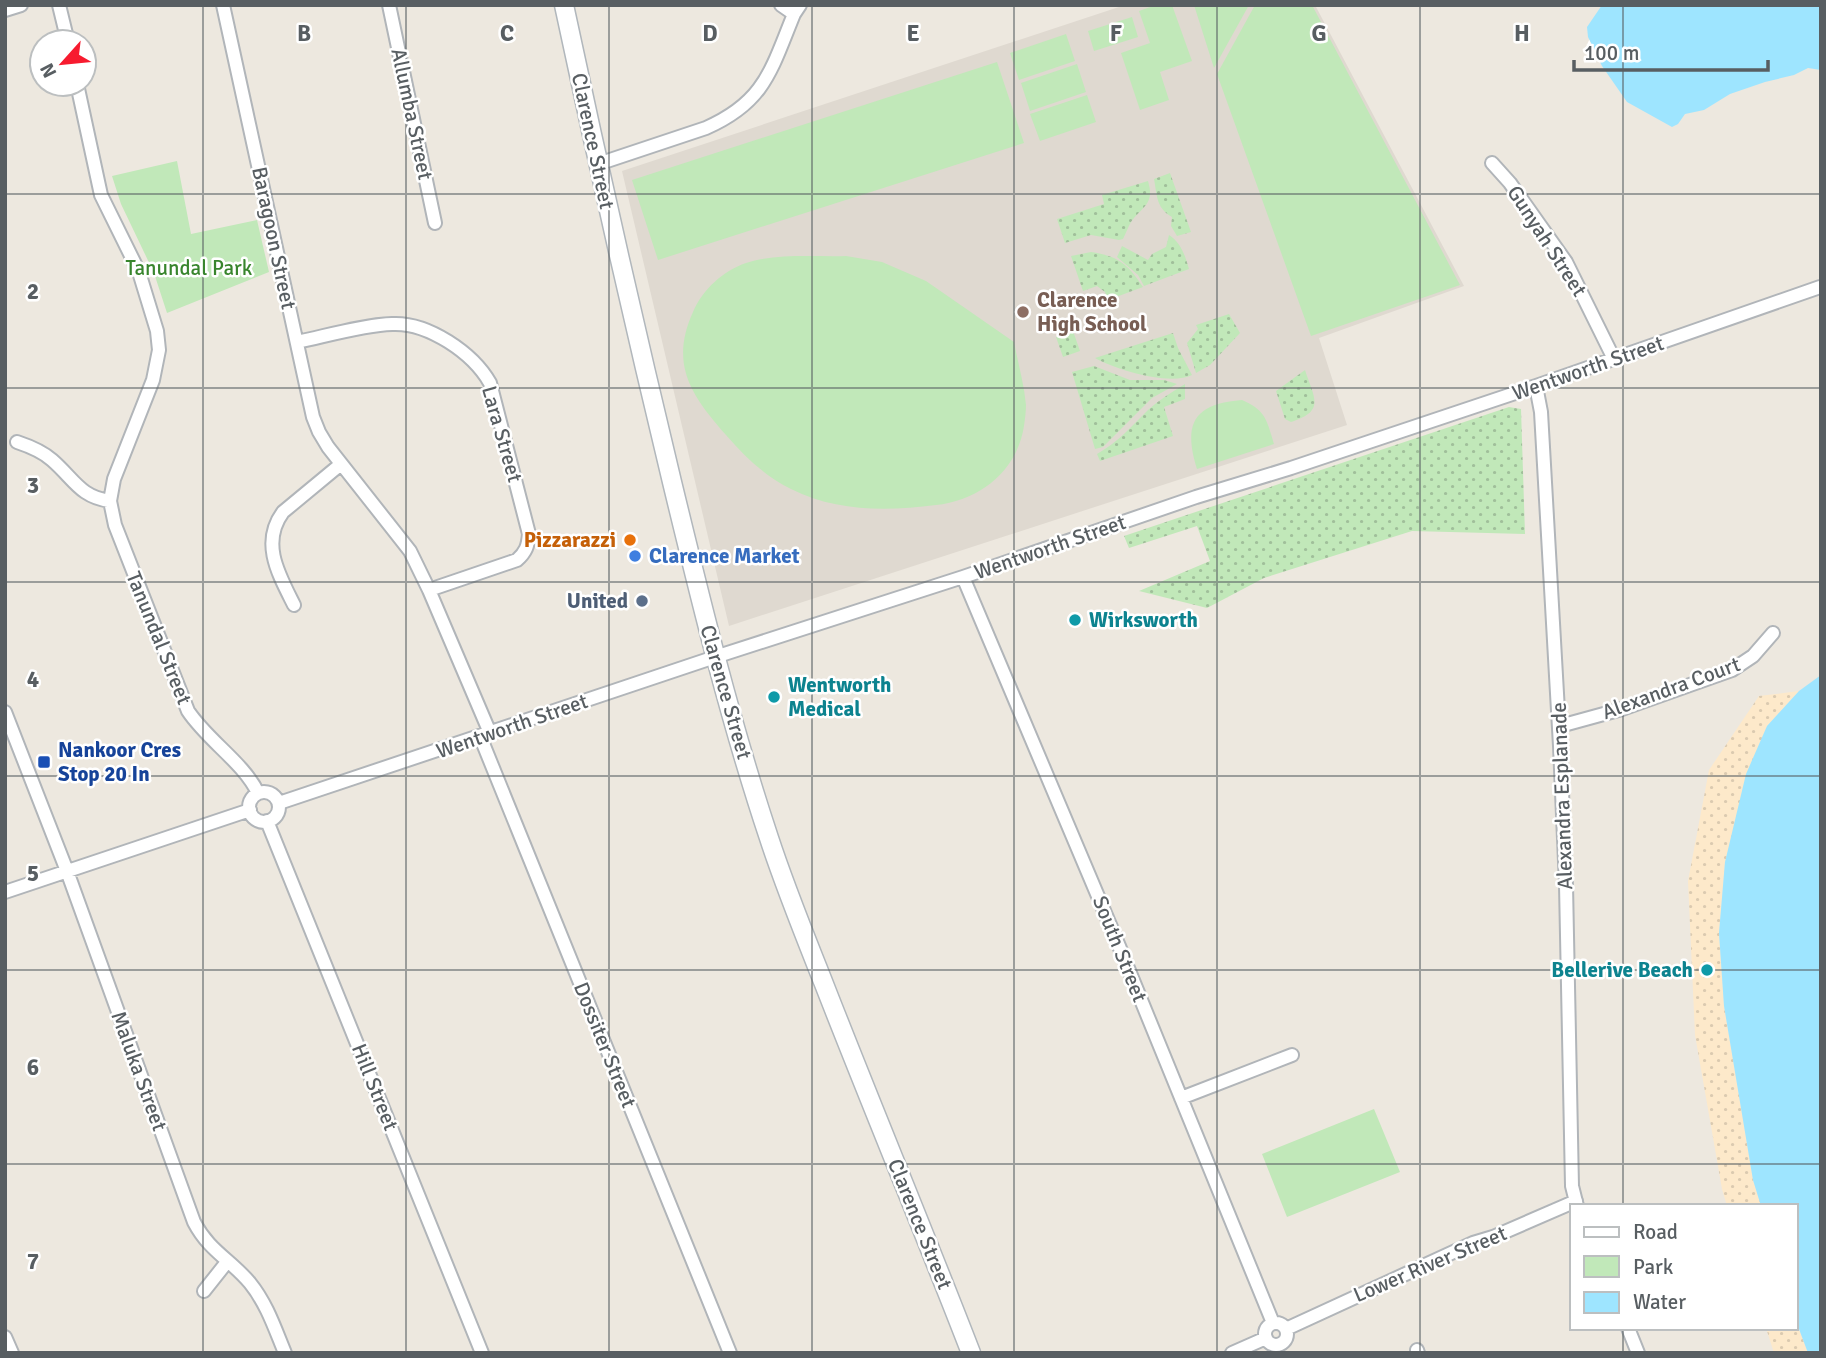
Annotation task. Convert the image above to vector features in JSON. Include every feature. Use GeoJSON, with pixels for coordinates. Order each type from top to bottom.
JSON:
{"type":"FeatureCollection","features":[{"type":"Feature","properties":{"kind":"main road","name":"Clarence Street"},"geometry":{"type":"LineString","coordinates":[[564,5],[643,362],[715,657],[753,788],[788,892],[971,1353]]}},
{"type":"Feature","properties":{"kind":"street"},"geometry":{"type":"LineString","coordinates":[[5,10],[21,5]]}},
{"type":"Feature","properties":{"kind":"street"},"geometry":{"type":"LineString","coordinates":[[59,5],[65,28]]}},
{"type":"Feature","properties":{"kind":"street","name":"Baragoon Street"},"geometry":{"type":"LineString","coordinates":[[223,5],[313,417],[328,447],[402,538],[417,564],[485,735]]}},
{"type":"Feature","properties":{"kind":"street","name":"Allumba Street"},"geometry":{"type":"LineString","coordinates":[[389,5],[435,223]]}},
{"type":"Feature","properties":{"kind":"street"},"geometry":{"type":"LineString","coordinates":[[598,164],[706,128],[740,110],[769,75],[797,10],[781,5]]}},
{"type":"Feature","properties":{"kind":"street","name":"Tanundal Street"},"geometry":{"type":"LineString","coordinates":[[79,98],[101,195],[139,272],[157,331],[159,350],[156,367],[114,479],[110,501],[112,514],[119,538],[188,711],[205,733],[247,775],[258,793]]}},
{"type":"Feature","properties":{"kind":"street","name":"Gunyah Street"},"geometry":{"type":"LineString","coordinates":[[1492,163],[1510,183],[1566,262],[1614,359]]}},
{"type":"Feature","properties":{"kind":"street","name":"Wentworth Street"},"geometry":{"type":"LineString","coordinates":[[278,803],[1536,386],[1819,287]]}},
{"type":"Feature","properties":{"kind":"street","name":"Lara Street"},"geometry":{"type":"LineString","coordinates":[[297,342],[394,323],[417,327],[458,348],[484,372],[490,383],[529,534],[528,545],[517,560],[429,590]]}},
{"type":"Feature","properties":{"kind":"street","name":"Alexandra Esplanade"},"geometry":{"type":"LineString","coordinates":[[1536,386],[1541,412],[1560,726],[1572,1186],[1576,1204]]}},
{"type":"Feature","properties":{"kind":"street"},"geometry":{"type":"LineString","coordinates":[[17,442],[51,459],[91,497],[110,501]]}},
{"type":"Feature","properties":{"kind":"street"},"geometry":{"type":"LineString","coordinates":[[294,605],[274,561],[274,529],[283,512],[341,464]]}},
{"type":"Feature","properties":{"kind":"street","name":"South Street"},"geometry":{"type":"LineString","coordinates":[[963,577],[1031,734],[1273,1323]]}},
{"type":"Feature","properties":{"kind":"street","name":"Alexandra Court"},"geometry":{"type":"LineString","coordinates":[[1560,726],[1622,709],[1732,670],[1753,656],[1773,633]]}},
{"type":"Feature","properties":{"kind":"street","name":"Maluka Street"},"geometry":{"type":"LineString","coordinates":[[5,712],[67,871],[194,1222],[205,1240],[259,1295],[285,1353]]}},
{"type":"Feature","properties":{"kind":"street","name":"Dossiter Street"},"geometry":{"type":"LineString","coordinates":[[485,735],[730,1353]]}},
{"type":"Feature","properties":{"kind":"street"},"geometry":{"type":"LineString","coordinates":[[258,793],[270,793],[278,803],[274,818],[267,821],[256,819],[250,810],[250,802],[258,793]]}},
{"type":"Feature","properties":{"kind":"street"},"geometry":{"type":"LineString","coordinates":[[5,892],[250,810]]}},
{"type":"Feature","properties":{"kind":"street","name":"Hill Street"},"geometry":{"type":"LineString","coordinates":[[267,821],[482,1353]]}},
{"type":"Feature","properties":{"kind":"street"},"geometry":{"type":"LineString","coordinates":[[1181,1098],[1292,1055]]}},
{"type":"Feature","properties":{"kind":"street","name":"Lower River Street"},"geometry":{"type":"LineString","coordinates":[[1286,1329],[1473,1243],[1570,1206]]}},
{"type":"Feature","properties":{"kind":"street"},"geometry":{"type":"LineString","coordinates":[[204,1291],[227,1262]]}},
{"type":"Feature","properties":{"kind":"street"},"geometry":{"type":"LineString","coordinates":[[1273,1323],[1282,1324],[1286,1329],[1283,1349],[1272,1345],[1266,1338],[1266,1329],[1273,1323]]}},
{"type":"Feature","properties":{"kind":"street"},"geometry":{"type":"LineString","coordinates":[[1629,1330],[1638,1353]]}},
{"type":"Feature","properties":{"kind":"street"},"geometry":{"type":"LineString","coordinates":[[5,1337],[12,1353]]}},
{"type":"Feature","properties":{"kind":"street"},"geometry":{"type":"LineString","coordinates":[[1232,1353],[1266,1338]]}},
{"type":"Feature","properties":{"kind":"shaded area","name":"Clarence High School"},"geometry":{"type":"Polygon","coordinates":[[[1125,5],[1315,5],[1464,286],[1319,338],[1347,425],[729,626],[622,171],[1125,5]]]}},
{"type":"Feature","properties":{"kind":"green space"},"geometry":{"type":"Polygon","coordinates":[[[1156,5],[1172,5],[1192,61],[1160,72],[1169,100],[1140,110],[1121,53],[1150,43],[1139,11],[1156,5]]]}},
{"type":"Feature","properties":{"kind":"green space"},"geometry":{"type":"Polygon","coordinates":[[[1194,5],[1249,5],[1214,68],[1194,5]]]}},
{"type":"Feature","properties":{"kind":"green space"},"geometry":{"type":"Polygon","coordinates":[[[1255,5],[1312,5],[1460,285],[1311,336],[1217,74],[1255,5]]]}},
{"type":"Feature","properties":{"kind":"green space"},"geometry":{"type":"Polygon","coordinates":[[[1132,17],[1138,37],[1094,51],[1088,31],[1132,17]]]}},
{"type":"Feature","properties":{"kind":"green space"},"geometry":{"type":"Polygon","coordinates":[[[1066,34],[1075,61],[1019,80],[1010,53],[1066,34]]]}},
{"type":"Feature","properties":{"kind":"green space"},"geometry":{"type":"Polygon","coordinates":[[[997,62],[1024,143],[658,260],[632,180],[997,62]]]}},
{"type":"Feature","properties":{"kind":"green space"},"geometry":{"type":"Polygon","coordinates":[[[1077,64],[1086,92],[1030,111],[1021,83],[1077,64]]]}},
{"type":"Feature","properties":{"kind":"green space"},"geometry":{"type":"Polygon","coordinates":[[[1087,95],[1096,122],[1040,141],[1030,114],[1087,95]]]}},
{"type":"Feature","properties":{"kind":"green space","name":"Tanundal Park"},"geometry":{"type":"Polygon","coordinates":[[[177,161],[191,234],[257,220],[269,272],[167,313],[154,273],[121,204],[112,176],[177,161]]]}},
{"type":"Feature","properties":{"kind":"green space"},"geometry":{"type":"Polygon","coordinates":[[[1170,173],[1191,232],[1177,236],[1171,226],[1172,217],[1163,210],[1158,201],[1154,179],[1170,173]]]}},
{"type":"Feature","properties":{"kind":"green space"},"geometry":{"type":"Polygon","coordinates":[[[1148,181],[1149,200],[1131,222],[1123,239],[1091,235],[1065,243],[1057,219],[1104,204],[1102,195],[1148,181]]]}},
{"type":"Feature","properties":{"kind":"green space"},"geometry":{"type":"Polygon","coordinates":[[[1169,235],[1182,250],[1189,269],[1144,286],[1138,275],[1117,257],[1122,246],[1148,260],[1152,254],[1166,247],[1169,235]]]}},
{"type":"Feature","properties":{"kind":"green space"},"geometry":{"type":"Polygon","coordinates":[[[1091,252],[1122,262],[1143,287],[1108,300],[1105,292],[1097,286],[1083,291],[1071,256],[1091,252]]]}},
{"type":"Feature","properties":{"kind":"green space"},"geometry":{"type":"Polygon","coordinates":[[[846,256],[882,262],[926,281],[1014,342],[1025,397],[1024,426],[1020,442],[1005,469],[981,490],[952,502],[880,509],[844,506],[808,497],[773,478],[748,458],[714,421],[694,393],[684,364],[686,331],[697,304],[715,282],[738,266],[757,260],[846,256]]]}},
{"type":"Feature","properties":{"kind":"green space"},"geometry":{"type":"Polygon","coordinates":[[[1229,314],[1240,333],[1210,365],[1196,373],[1187,343],[1198,329],[1196,325],[1229,314]]]}},
{"type":"Feature","properties":{"kind":"green space"},"geometry":{"type":"Polygon","coordinates":[[[1073,331],[1080,351],[1063,357],[1056,337],[1073,331]]]}},
{"type":"Feature","properties":{"kind":"green space"},"geometry":{"type":"Polygon","coordinates":[[[1173,333],[1192,375],[1171,379],[1157,378],[1129,372],[1095,358],[1173,333]]]}},
{"type":"Feature","properties":{"kind":"green space"},"geometry":{"type":"Polygon","coordinates":[[[1094,366],[1130,380],[1164,380],[1177,384],[1152,398],[1103,447],[1095,449],[1072,372],[1094,366]]]}},
{"type":"Feature","properties":{"kind":"green space"},"geometry":{"type":"Polygon","coordinates":[[[1305,370],[1314,396],[1313,408],[1302,418],[1291,422],[1285,419],[1276,391],[1305,370]]]}},
{"type":"Feature","properties":{"kind":"green space"},"geometry":{"type":"Polygon","coordinates":[[[1185,384],[1185,399],[1164,407],[1173,436],[1100,461],[1097,454],[1118,439],[1148,410],[1185,384]]]}},
{"type":"Feature","properties":{"kind":"green space"},"geometry":{"type":"Polygon","coordinates":[[[1242,400],[1261,412],[1274,444],[1197,469],[1191,440],[1196,419],[1212,406],[1242,400]]]}},
{"type":"Feature","properties":{"kind":"green space"},"geometry":{"type":"Polygon","coordinates":[[[1509,407],[1521,409],[1525,534],[1412,531],[1264,578],[1207,608],[1139,591],[1210,561],[1197,526],[1129,548],[1124,536],[1509,407]]]}},
{"type":"Feature","properties":{"kind":"green space"},"geometry":{"type":"Polygon","coordinates":[[[1374,1109],[1400,1172],[1287,1217],[1262,1154],[1374,1109]]]}},
{"type":"Feature","properties":{"kind":"sand","name":"Bellerive Beach"},"geometry":{"type":"Polygon","coordinates":[[[1799,691],[1767,726],[1725,862],[1719,933],[1724,1006],[1753,1180],[1760,1204],[1726,1204],[1695,1035],[1688,881],[1709,770],[1759,696],[1799,691]]]}},
{"type":"Feature","properties":{"kind":"sand"},"geometry":{"type":"Polygon","coordinates":[[[1798,1326],[1808,1353],[1774,1353],[1767,1330],[1798,1330],[1798,1326]]]}},
{"type":"Feature","properties":{"kind":"water"},"geometry":{"type":"Polygon","coordinates":[[[1602,5],[1821,5],[1821,70],[1808,68],[1794,75],[1730,94],[1704,110],[1685,114],[1678,124],[1672,127],[1627,102],[1602,66],[1588,37],[1587,27],[1602,5]]]}},
{"type":"Feature","properties":{"kind":"water"},"geometry":{"type":"Polygon","coordinates":[[[1821,675],[1821,1353],[1808,1353],[1798,1326],[1798,1204],[1760,1204],[1753,1180],[1724,1006],[1719,933],[1725,862],[1746,774],[1767,726],[1799,691],[1821,675]]]}},
{"type":"Feature","properties":{"kind":"place","name":"Clarence High School"},"geometry":{"type":"Point","coordinates":[1023,312]}},
{"type":"Feature","properties":{"kind":"place","name":"Pizzarazzi"},"geometry":{"type":"Point","coordinates":[630,540]}},
{"type":"Feature","properties":{"kind":"place","name":"Clarence Market"},"geometry":{"type":"Point","coordinates":[635,556]}},
{"type":"Feature","properties":{"kind":"place","name":"United"},"geometry":{"type":"Point","coordinates":[642,601]}},
{"type":"Feature","properties":{"kind":"place","name":"Wirksworth"},"geometry":{"type":"Point","coordinates":[1075,620]}},
{"type":"Feature","properties":{"kind":"place","name":"Wentworth Medical"},"geometry":{"type":"Point","coordinates":[774,697]}},
{"type":"Feature","properties":{"kind":"place","name":"Nankoor Cres Stop 20 In"},"geometry":{"type":"Point","coordinates":[44,762]}},
{"type":"Feature","properties":{"kind":"place","name":"Bellerive Beach"},"geometry":{"type":"Point","coordinates":[1707,970]}}]}
